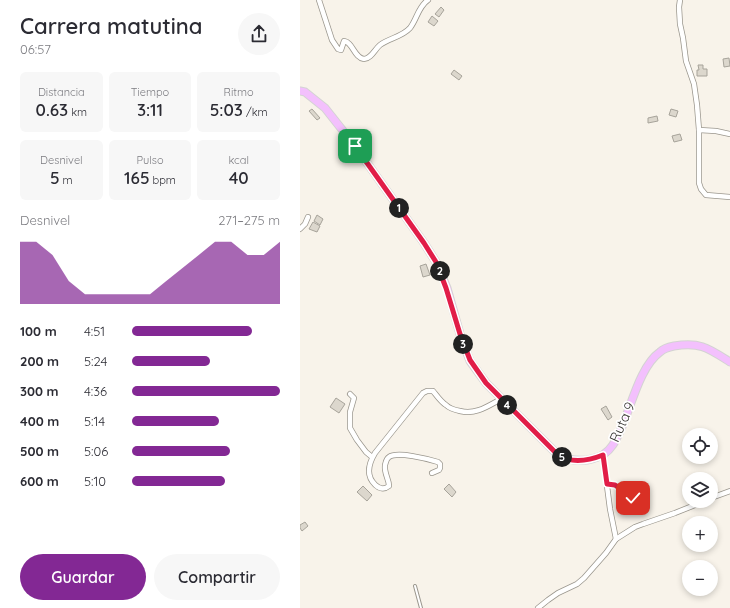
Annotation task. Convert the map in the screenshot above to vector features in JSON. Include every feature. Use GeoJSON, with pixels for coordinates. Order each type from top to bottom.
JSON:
{"type":"FeatureCollection","features":[{"type":"Feature","properties":{"kind":"main road","name":"Ruta 9"},"geometry":{"type":"LineString","coordinates":[[300,91],[305,92],[325,108],[355,146],[428,249],[436,262],[446,288],[460,334],[470,360],[486,383],[558,455],[564,459],[582,461],[591,460],[608,451],[614,443],[625,419],[641,377],[653,358],[661,351],[670,347],[687,344],[698,345],[710,349],[730,362]]}},
{"type":"Feature","properties":{"kind":"street"},"geometry":{"type":"LineString","coordinates":[[319,0],[332,40],[338,49],[341,50],[344,41],[346,41],[358,55],[364,59],[370,57],[382,44],[409,29],[420,8],[428,0]]}},
{"type":"Feature","properties":{"kind":"street"},"geometry":{"type":"LineString","coordinates":[[680,0],[680,24],[687,66],[695,89],[699,130],[699,183],[701,189],[706,195],[730,197]]}},
{"type":"Feature","properties":{"kind":"street"},"geometry":{"type":"LineString","coordinates":[[699,130],[730,134]]}},
{"type":"Feature","properties":{"kind":"street"},"geometry":{"type":"LineString","coordinates":[[300,229],[305,224],[308,217]]}},
{"type":"Feature","properties":{"kind":"street"},"geometry":{"type":"LineString","coordinates":[[432,473],[439,470],[440,464],[438,462],[415,457],[393,455],[387,459],[385,464],[389,486],[382,489],[374,484],[370,478],[369,469],[374,453],[427,390],[433,391],[445,405],[453,410],[471,413],[479,411],[501,398]]}},
{"type":"Feature","properties":{"kind":"street"},"geometry":{"type":"LineString","coordinates":[[350,394],[354,398],[350,412],[350,428],[366,452],[372,457]]}},
{"type":"Feature","properties":{"kind":"street"},"geometry":{"type":"LineString","coordinates":[[603,455],[610,509],[616,539]]}},
{"type":"Feature","properties":{"kind":"street"},"geometry":{"type":"LineString","coordinates":[[718,495],[730,491]]}},
{"type":"Feature","properties":{"kind":"street"},"geometry":{"type":"LineString","coordinates":[[538,608],[558,593],[577,584],[584,578],[616,539],[643,524],[688,508]]}},
{"type":"Feature","properties":{"kind":"lane"},"geometry":{"type":"LineString","coordinates":[[607,484],[615,485],[633,498]]}},
{"type":"Feature","properties":{"kind":"lane"},"geometry":{"type":"LineString","coordinates":[[415,586],[421,608]]}},
{"type":"Feature","properties":{"kind":"building"},"geometry":{"type":"Polygon","coordinates":[[[441,7],[444,10],[439,17],[435,14],[441,7]]]}},
{"type":"Feature","properties":{"kind":"building"},"geometry":{"type":"Polygon","coordinates":[[[432,16],[438,21],[434,26],[428,22],[432,16]]]}},
{"type":"Feature","properties":{"kind":"building"},"geometry":{"type":"Polygon","coordinates":[[[729,58],[730,66],[724,67],[723,59],[729,58]]]}},
{"type":"Feature","properties":{"kind":"building"},"geometry":{"type":"Polygon","coordinates":[[[698,65],[703,65],[703,69],[707,69],[707,76],[697,76],[697,70],[699,70],[698,65]]]}},
{"type":"Feature","properties":{"kind":"building"},"geometry":{"type":"Polygon","coordinates":[[[454,70],[462,76],[459,80],[451,74],[454,70]]]}},
{"type":"Feature","properties":{"kind":"building"},"geometry":{"type":"Polygon","coordinates":[[[312,109],[320,118],[317,120],[309,111],[312,109]]]}},
{"type":"Feature","properties":{"kind":"building"},"geometry":{"type":"Polygon","coordinates":[[[671,109],[678,111],[676,117],[669,115],[671,109]]]}},
{"type":"Feature","properties":{"kind":"building"},"geometry":{"type":"Polygon","coordinates":[[[657,116],[658,121],[648,123],[648,118],[657,116]]]}},
{"type":"Feature","properties":{"kind":"building"},"geometry":{"type":"Polygon","coordinates":[[[680,134],[682,140],[674,142],[672,136],[680,134]]]}},
{"type":"Feature","properties":{"kind":"building"},"geometry":{"type":"Polygon","coordinates":[[[317,215],[323,219],[320,225],[314,221],[317,215]]]}},
{"type":"Feature","properties":{"kind":"building"},"geometry":{"type":"Polygon","coordinates":[[[313,222],[320,226],[317,232],[309,229],[313,222]]]}},
{"type":"Feature","properties":{"kind":"building"},"geometry":{"type":"Polygon","coordinates":[[[426,264],[430,275],[423,277],[420,266],[426,264]]]}},
{"type":"Feature","properties":{"kind":"building"},"geometry":{"type":"Polygon","coordinates":[[[336,398],[345,404],[339,413],[330,407],[336,398]]]}},
{"type":"Feature","properties":{"kind":"building"},"geometry":{"type":"Polygon","coordinates":[[[606,406],[612,417],[608,420],[601,409],[606,406]]]}},
{"type":"Feature","properties":{"kind":"building"},"geometry":{"type":"Polygon","coordinates":[[[449,484],[456,492],[452,497],[444,489],[449,484]]]}},
{"type":"Feature","properties":{"kind":"building"},"geometry":{"type":"Polygon","coordinates":[[[363,486],[372,495],[367,501],[357,492],[363,486]]]}},
{"type":"Feature","properties":{"kind":"building"},"geometry":{"type":"Polygon","coordinates":[[[305,522],[308,526],[302,531],[300,525],[305,522]]]}},
{"type":"Feature","properties":{"kind":"route"},"geometry":{"type":"LineString","coordinates":[[355,146],[436,262],[470,360],[486,383],[558,455],[564,459],[582,461],[591,460],[603,455],[607,484],[615,485],[633,498]]}}]}
